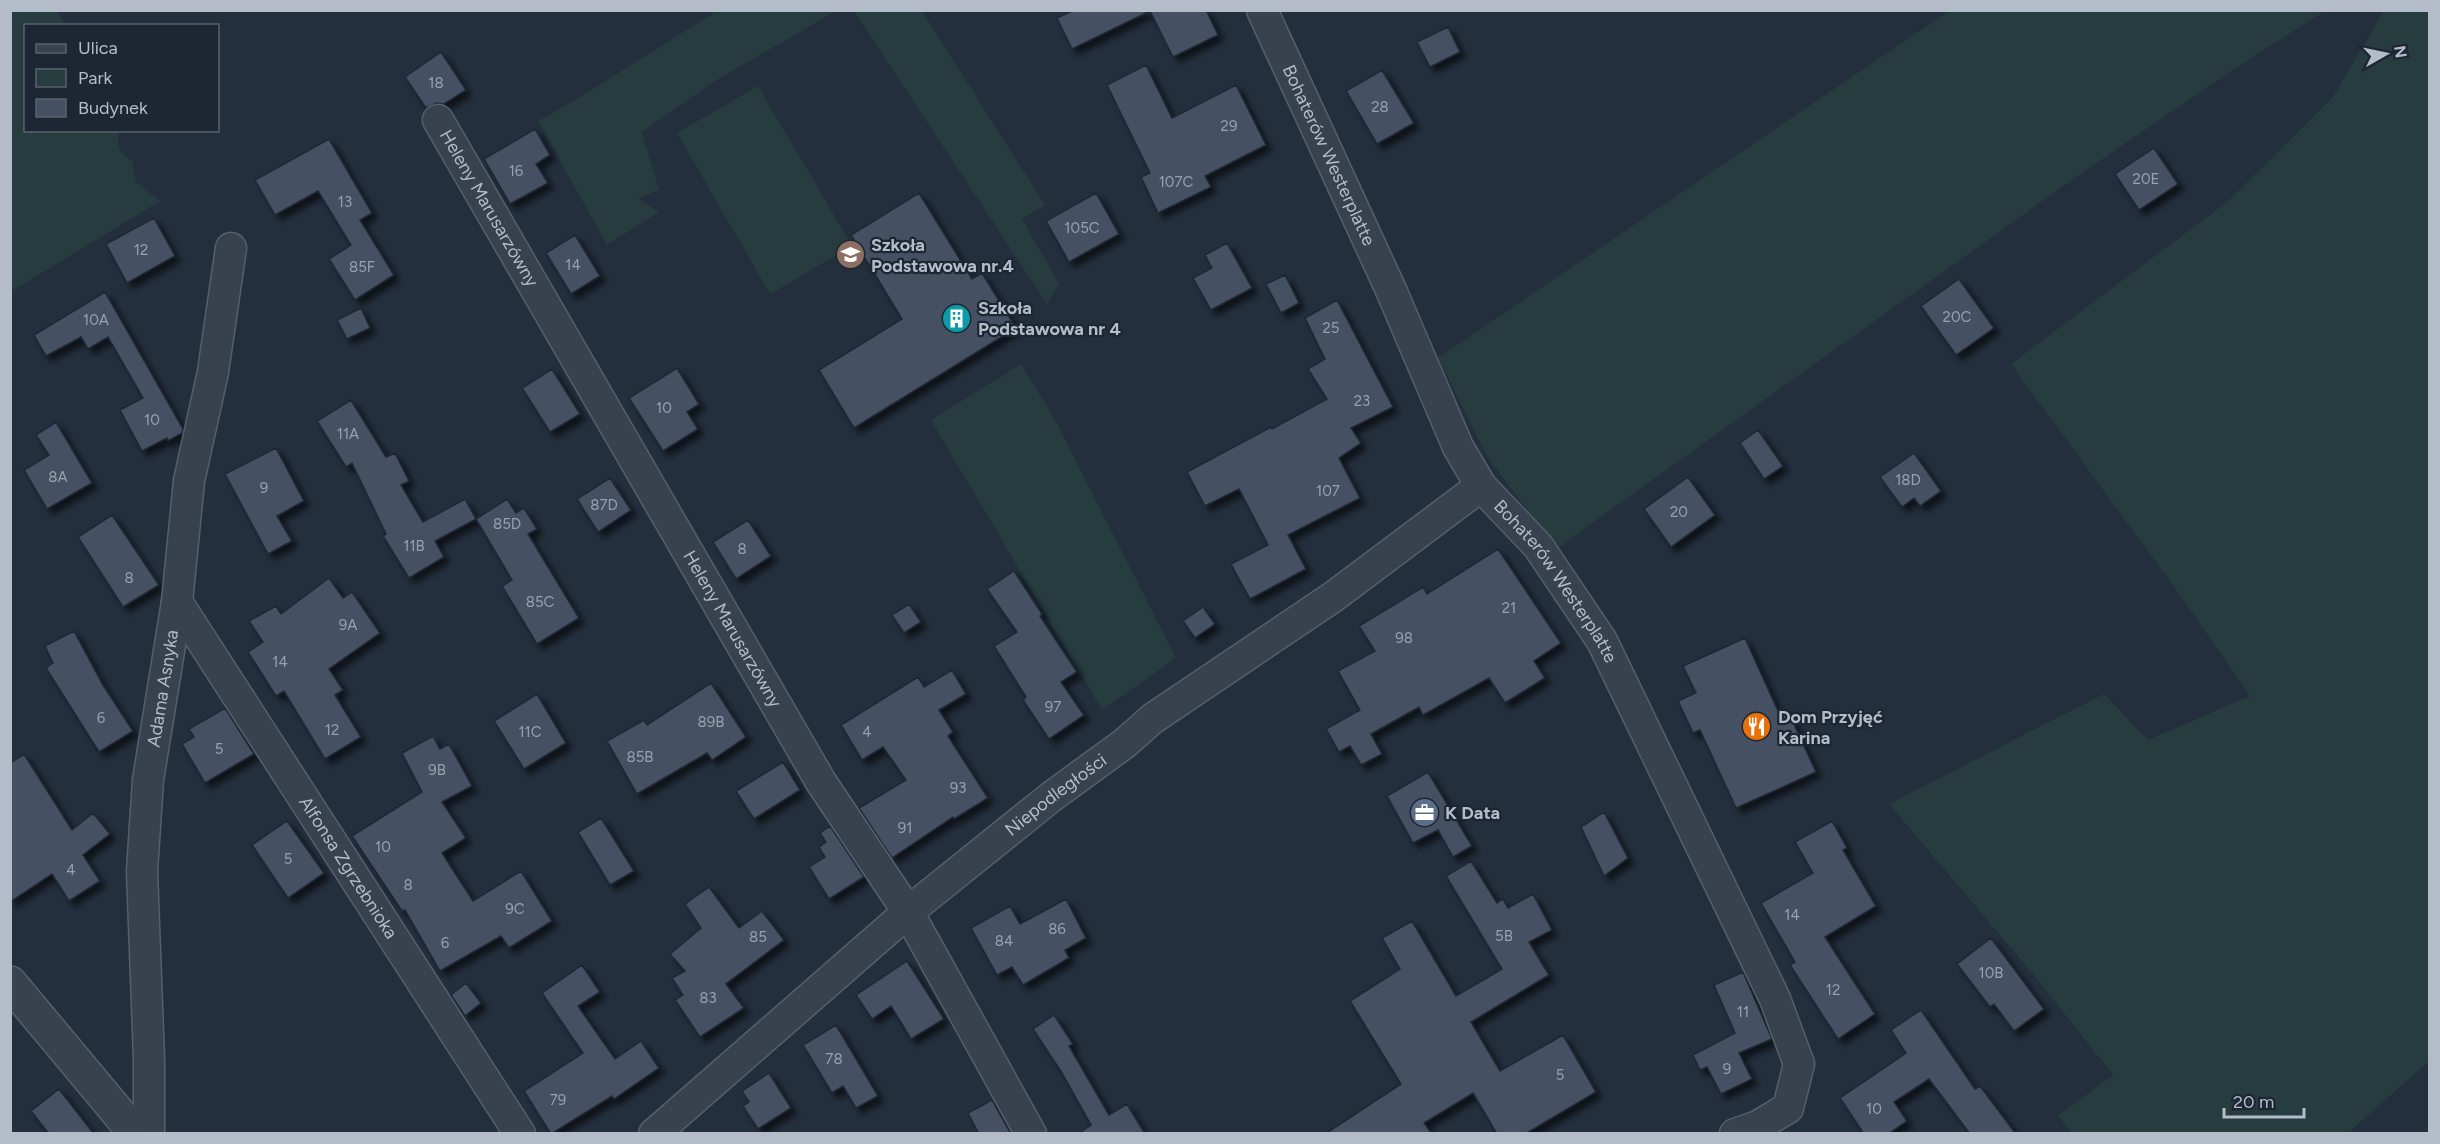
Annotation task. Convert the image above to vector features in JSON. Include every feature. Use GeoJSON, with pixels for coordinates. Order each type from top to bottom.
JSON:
{"type":"FeatureCollection","features":[{"type":"Feature","properties":{"kind":"street","name":"Bohaterów Westerplatte"},"geometry":{"type":"LineString","coordinates":[[1262,10],[1391,290],[1458,447],[1481,486],[1538,546],[1602,641],[1775,999],[1799,1064],[1788,1108],[1758,1126],[1735,1134]]}},
{"type":"Feature","properties":{"kind":"street","name":"Heleny Marusarzówny"},"geometry":{"type":"LineString","coordinates":[[438,120],[821,782],[908,912],[1030,1134]]}},
{"type":"Feature","properties":{"kind":"street","name":"Adama Asnyka"},"geometry":{"type":"LineString","coordinates":[[149,1134],[149,1059],[142,871],[148,780],[177,602],[189,481],[213,372],[231,248]]}},
{"type":"Feature","properties":{"kind":"street","name":"Niepodległości"},"geometry":{"type":"LineString","coordinates":[[654,1134],[908,912],[1051,796],[1125,743],[1152,719],[1333,597],[1481,486]]}},
{"type":"Feature","properties":{"kind":"street","name":"Alfonsa Zgrzebnioka"},"geometry":{"type":"LineString","coordinates":[[177,602],[520,1134]]}},
{"type":"Feature","properties":{"kind":"street"},"geometry":{"type":"LineString","coordinates":[[10,983],[136,1134]]}},
{"type":"Feature","properties":{"kind":"green space"},"geometry":{"type":"Polygon","coordinates":[[[10,11],[57,11],[65,24],[24,24],[24,132],[118,132],[120,148],[124,155],[132,161],[136,182],[160,201],[14,290],[10,284],[10,11]]]}},
{"type":"Feature","properties":{"kind":"green space"},"geometry":{"type":"Polygon","coordinates":[[[717,11],[836,11],[715,81],[642,132],[659,190],[638,198],[659,212],[607,245],[538,121],[717,11]]]}},
{"type":"Feature","properties":{"kind":"green space"},"geometry":{"type":"Polygon","coordinates":[[[854,11],[922,11],[1045,205],[1022,219],[1059,284],[1047,304],[854,11]]]}},
{"type":"Feature","properties":{"kind":"green space"},"geometry":{"type":"Polygon","coordinates":[[[1949,11],[2325,11],[2237,67],[2073,179],[1556,549],[1488,458],[1438,358],[1949,11]]]}},
{"type":"Feature","properties":{"kind":"green space"},"geometry":{"type":"Polygon","coordinates":[[[2384,11],[2430,11],[2429,1061],[2348,1133],[2072,1133],[2058,1116],[2113,1075],[2034,975],[1889,804],[2104,694],[2148,740],[2250,696],[2180,595],[2011,364],[2227,202],[2333,97],[2384,11]]]}},
{"type":"Feature","properties":{"kind":"green space"},"geometry":{"type":"Polygon","coordinates":[[[758,86],[852,246],[770,294],[677,133],[758,86]]]}},
{"type":"Feature","properties":{"kind":"green space"},"geometry":{"type":"Polygon","coordinates":[[[1021,364],[1055,420],[1176,658],[1102,710],[931,420],[1021,364]]]}},
{"type":"Feature","properties":{"kind":"building"},"geometry":{"type":"Polygon","coordinates":[[[1074,10],[1206,10],[1218,35],[1173,57],[1150,11],[1072,49],[1057,18],[1074,10]]]}},
{"type":"Feature","properties":{"kind":"building"},"geometry":{"type":"Polygon","coordinates":[[[1448,27],[1460,52],[1430,67],[1417,42],[1448,27]]]}},
{"type":"Feature","properties":{"kind":"building"},"geometry":{"type":"Polygon","coordinates":[[[441,52],[466,90],[444,104],[437,103],[426,108],[405,77],[441,52]]]}},
{"type":"Feature","properties":{"kind":"building"},"geometry":{"type":"Polygon","coordinates":[[[1146,65],[1172,118],[1236,85],[1266,145],[1205,176],[1211,187],[1158,213],[1141,177],[1150,173],[1107,85],[1146,65]]]}},
{"type":"Feature","properties":{"kind":"building"},"geometry":{"type":"Polygon","coordinates":[[[1382,70],[1414,123],[1377,144],[1346,91],[1382,70]]]}},
{"type":"Feature","properties":{"kind":"building"},"geometry":{"type":"Polygon","coordinates":[[[535,129],[550,155],[536,164],[548,183],[510,204],[484,159],[535,129]]]}},
{"type":"Feature","properties":{"kind":"building"},"geometry":{"type":"Polygon","coordinates":[[[329,139],[372,213],[360,220],[394,275],[355,300],[329,259],[351,245],[318,191],[275,215],[255,180],[329,139]]]}},
{"type":"Feature","properties":{"kind":"building"},"geometry":{"type":"Polygon","coordinates":[[[2154,148],[2178,184],[2139,210],[2115,174],[2154,148]]]}},
{"type":"Feature","properties":{"kind":"building","name":"Szkoła Podstawowa nr 4"},"geometry":{"type":"Polygon","coordinates":[[[919,193],[972,279],[982,273],[1016,328],[854,428],[819,370],[902,319],[851,235],[919,193]]]}},
{"type":"Feature","properties":{"kind":"building"},"geometry":{"type":"Polygon","coordinates":[[[1096,193],[1119,234],[1069,262],[1046,221],[1096,193]]]}},
{"type":"Feature","properties":{"kind":"building"},"geometry":{"type":"Polygon","coordinates":[[[154,218],[175,256],[127,283],[106,244],[154,218]]]}},
{"type":"Feature","properties":{"kind":"building"},"geometry":{"type":"Polygon","coordinates":[[[575,235],[600,276],[571,294],[546,253],[575,235]]]}},
{"type":"Feature","properties":{"kind":"building"},"geometry":{"type":"Polygon","coordinates":[[[1227,243],[1252,288],[1211,310],[1193,278],[1212,268],[1205,255],[1227,243]]]}},
{"type":"Feature","properties":{"kind":"building"},"geometry":{"type":"Polygon","coordinates":[[[1285,275],[1299,303],[1281,313],[1266,284],[1285,275]]]}},
{"type":"Feature","properties":{"kind":"building"},"geometry":{"type":"Polygon","coordinates":[[[1959,279],[1994,328],[1956,355],[1921,306],[1959,279]]]}},
{"type":"Feature","properties":{"kind":"building"},"geometry":{"type":"Polygon","coordinates":[[[105,292],[183,429],[182,433],[168,441],[167,438],[142,451],[120,410],[143,398],[108,337],[88,349],[81,337],[46,356],[34,335],[105,292]]]}},
{"type":"Feature","properties":{"kind":"building"},"geometry":{"type":"Polygon","coordinates":[[[1337,300],[1393,407],[1351,428],[1361,443],[1339,458],[1360,498],[1288,535],[1306,569],[1250,599],[1231,564],[1268,545],[1239,489],[1205,506],[1187,472],[1327,399],[1308,369],[1325,359],[1305,318],[1337,300]]]}},
{"type":"Feature","properties":{"kind":"building"},"geometry":{"type":"Polygon","coordinates":[[[361,308],[370,328],[347,339],[337,320],[361,308]]]}},
{"type":"Feature","properties":{"kind":"building"},"geometry":{"type":"Polygon","coordinates":[[[677,368],[699,404],[687,412],[698,429],[663,451],[629,398],[677,368]]]}},
{"type":"Feature","properties":{"kind":"building"},"geometry":{"type":"Polygon","coordinates":[[[552,369],[580,414],[550,432],[522,388],[552,369]]]}},
{"type":"Feature","properties":{"kind":"building"},"geometry":{"type":"Polygon","coordinates":[[[351,400],[386,457],[395,453],[409,481],[401,485],[423,522],[465,499],[476,519],[435,541],[444,557],[409,578],[383,536],[386,534],[352,463],[346,467],[317,421],[351,400]]]}},
{"type":"Feature","properties":{"kind":"building"},"geometry":{"type":"Polygon","coordinates":[[[56,422],[92,483],[47,509],[24,470],[49,455],[36,435],[56,422]]]}},
{"type":"Feature","properties":{"kind":"building"},"geometry":{"type":"Polygon","coordinates":[[[1758,430],[1783,466],[1764,479],[1740,443],[1758,430]]]}},
{"type":"Feature","properties":{"kind":"building"},"geometry":{"type":"Polygon","coordinates":[[[276,448],[304,501],[277,516],[292,541],[268,554],[225,474],[276,448]]]}},
{"type":"Feature","properties":{"kind":"building"},"geometry":{"type":"Polygon","coordinates":[[[1914,453],[1941,491],[1920,506],[1914,498],[1902,507],[1880,477],[1914,453]]]}},
{"type":"Feature","properties":{"kind":"building"},"geometry":{"type":"Polygon","coordinates":[[[1688,477],[1715,515],[1671,547],[1644,509],[1688,477]]]}},
{"type":"Feature","properties":{"kind":"building"},"geometry":{"type":"Polygon","coordinates":[[[610,478],[631,510],[598,532],[577,499],[610,478]]]}},
{"type":"Feature","properties":{"kind":"building"},"geometry":{"type":"Polygon","coordinates":[[[507,499],[516,513],[524,508],[537,529],[528,534],[579,618],[537,644],[502,586],[512,580],[476,519],[507,499]]]}},
{"type":"Feature","properties":{"kind":"building"},"geometry":{"type":"Polygon","coordinates":[[[112,515],[159,585],[123,607],[78,537],[112,515]]]}},
{"type":"Feature","properties":{"kind":"building"},"geometry":{"type":"Polygon","coordinates":[[[748,520],[771,556],[736,579],[713,542],[748,520]]]}},
{"type":"Feature","properties":{"kind":"building"},"geometry":{"type":"Polygon","coordinates":[[[1498,549],[1561,643],[1534,661],[1545,678],[1505,703],[1489,678],[1423,715],[1419,707],[1371,734],[1382,754],[1361,765],[1350,746],[1339,752],[1326,729],[1360,710],[1338,671],[1375,651],[1359,626],[1423,587],[1427,594],[1498,549]]]}},
{"type":"Feature","properties":{"kind":"building"},"geometry":{"type":"Polygon","coordinates":[[[1014,571],[1077,672],[1061,682],[1084,715],[1049,739],[1023,700],[1026,697],[994,646],[1017,632],[987,589],[1014,571]]]}},
{"type":"Feature","properties":{"kind":"building"},"geometry":{"type":"Polygon","coordinates":[[[329,578],[343,598],[352,592],[380,633],[329,669],[343,690],[335,695],[361,737],[325,759],[284,691],[276,696],[248,652],[263,642],[249,621],[276,606],[281,614],[329,578]]]}},
{"type":"Feature","properties":{"kind":"building"},"geometry":{"type":"Polygon","coordinates":[[[909,604],[921,622],[904,633],[892,615],[909,604]]]}},
{"type":"Feature","properties":{"kind":"building"},"geometry":{"type":"Polygon","coordinates":[[[1203,607],[1215,624],[1195,638],[1183,621],[1203,607]]]}},
{"type":"Feature","properties":{"kind":"building"},"geometry":{"type":"Polygon","coordinates":[[[74,631],[103,685],[133,731],[99,752],[46,668],[53,663],[45,646],[74,631]]]}},
{"type":"Feature","properties":{"kind":"building","name":"Dom Przyjęć Karina"},"geometry":{"type":"Polygon","coordinates":[[[1745,638],[1779,713],[1787,709],[1816,772],[1736,808],[1700,730],[1693,733],[1678,701],[1696,693],[1683,666],[1745,638]]]}},
{"type":"Feature","properties":{"kind":"building"},"geometry":{"type":"Polygon","coordinates":[[[952,670],[966,694],[939,710],[953,732],[948,736],[988,798],[954,819],[953,817],[892,858],[859,808],[906,780],[883,747],[862,760],[841,725],[918,677],[924,687],[952,670]]]}},
{"type":"Feature","properties":{"kind":"building"},"geometry":{"type":"Polygon","coordinates":[[[711,683],[746,737],[712,760],[707,753],[637,794],[607,741],[644,720],[647,725],[711,683]]]}},
{"type":"Feature","properties":{"kind":"building"},"geometry":{"type":"Polygon","coordinates":[[[537,694],[566,743],[524,769],[494,721],[537,694]]]}},
{"type":"Feature","properties":{"kind":"building"},"geometry":{"type":"Polygon","coordinates":[[[225,708],[254,754],[205,783],[182,744],[194,737],[189,729],[225,708]]]}},
{"type":"Feature","properties":{"kind":"building"},"geometry":{"type":"Polygon","coordinates":[[[433,736],[440,749],[449,744],[472,786],[442,802],[466,838],[442,853],[473,901],[521,871],[552,921],[509,948],[501,936],[440,971],[405,910],[402,911],[352,836],[422,792],[402,753],[433,736]]]}},
{"type":"Feature","properties":{"kind":"building"},"geometry":{"type":"Polygon","coordinates":[[[24,754],[72,830],[93,813],[110,834],[83,855],[100,881],[69,901],[52,874],[10,902],[10,763],[24,754]]]}},
{"type":"Feature","properties":{"kind":"building"},"geometry":{"type":"Polygon","coordinates":[[[783,762],[800,790],[754,819],[736,791],[783,762]]]}},
{"type":"Feature","properties":{"kind":"building","name":"K Data"},"geometry":{"type":"Polygon","coordinates":[[[1428,772],[1472,846],[1453,857],[1438,830],[1413,843],[1387,796],[1428,772]]]}},
{"type":"Feature","properties":{"kind":"building"},"geometry":{"type":"Polygon","coordinates":[[[1604,812],[1628,858],[1604,876],[1581,827],[1604,812]]]}},
{"type":"Feature","properties":{"kind":"building"},"geometry":{"type":"Polygon","coordinates":[[[601,818],[634,871],[610,885],[578,832],[601,818]]]}},
{"type":"Feature","properties":{"kind":"building"},"geometry":{"type":"Polygon","coordinates":[[[287,821],[324,873],[288,898],[252,845],[287,821]]]}},
{"type":"Feature","properties":{"kind":"building"},"geometry":{"type":"Polygon","coordinates":[[[1832,821],[1847,848],[1843,850],[1876,906],[1825,937],[1875,1014],[1838,1039],[1790,965],[1795,962],[1761,903],[1813,873],[1795,842],[1832,821]]]}},
{"type":"Feature","properties":{"kind":"building"},"geometry":{"type":"Polygon","coordinates":[[[830,826],[864,877],[829,899],[809,867],[825,857],[819,847],[826,842],[820,833],[830,826]]]}},
{"type":"Feature","properties":{"kind":"building"},"geometry":{"type":"Polygon","coordinates":[[[1471,861],[1497,903],[1503,899],[1508,908],[1533,894],[1552,930],[1529,942],[1549,975],[1471,1022],[1500,1071],[1563,1035],[1596,1092],[1525,1134],[1497,1134],[1473,1093],[1424,1123],[1432,1134],[1325,1134],[1401,1084],[1350,1001],[1400,969],[1382,938],[1412,921],[1456,996],[1502,969],[1446,876],[1471,861]]]}},
{"type":"Feature","properties":{"kind":"building"},"geometry":{"type":"Polygon","coordinates":[[[709,887],[739,928],[762,911],[784,940],[726,984],[744,1008],[700,1037],[675,1000],[683,995],[672,978],[685,971],[670,954],[701,928],[685,904],[709,887]]]}},
{"type":"Feature","properties":{"kind":"building"},"geometry":{"type":"Polygon","coordinates":[[[1066,899],[1086,938],[1065,950],[1069,958],[1023,985],[1012,967],[997,975],[971,928],[1010,906],[1020,924],[1066,899]]]}},
{"type":"Feature","properties":{"kind":"building"},"geometry":{"type":"Polygon","coordinates":[[[1991,938],[2044,1009],[2014,1031],[1994,1004],[1990,1007],[1957,964],[1991,938]]]}},
{"type":"Feature","properties":{"kind":"building"},"geometry":{"type":"Polygon","coordinates":[[[907,961],[944,1019],[911,1039],[891,1006],[872,1019],[856,995],[907,961]]]}},
{"type":"Feature","properties":{"kind":"building"},"geometry":{"type":"Polygon","coordinates":[[[582,965],[600,992],[578,1006],[615,1059],[641,1041],[659,1068],[614,1099],[612,1096],[551,1134],[524,1091],[583,1053],[542,993],[582,965]]]}},
{"type":"Feature","properties":{"kind":"building"},"geometry":{"type":"Polygon","coordinates":[[[1743,972],[1772,1039],[1739,1053],[1752,1079],[1721,1094],[1707,1067],[1700,1070],[1693,1055],[1735,1033],[1714,985],[1743,972]]]}},
{"type":"Feature","properties":{"kind":"building"},"geometry":{"type":"Polygon","coordinates":[[[466,983],[481,1003],[465,1016],[451,995],[466,983]]]}},
{"type":"Feature","properties":{"kind":"building"},"geometry":{"type":"Polygon","coordinates":[[[1921,1010],[1975,1089],[1980,1086],[2016,1134],[1970,1134],[1929,1079],[1894,1102],[1907,1121],[1888,1134],[1864,1134],[1840,1098],[1906,1053],[1891,1030],[1921,1010]]]}},
{"type":"Feature","properties":{"kind":"building"},"geometry":{"type":"Polygon","coordinates":[[[1054,1015],[1073,1044],[1069,1046],[1109,1115],[1127,1104],[1145,1134],[1078,1134],[1091,1125],[1062,1073],[1033,1029],[1054,1015]]]}},
{"type":"Feature","properties":{"kind":"building"},"geometry":{"type":"Polygon","coordinates":[[[836,1025],[878,1096],[856,1108],[843,1086],[832,1093],[803,1045],[836,1025]]]}},
{"type":"Feature","properties":{"kind":"building"},"geometry":{"type":"Polygon","coordinates":[[[769,1073],[791,1108],[758,1129],[743,1106],[749,1102],[742,1091],[769,1073]]]}},
{"type":"Feature","properties":{"kind":"building"},"geometry":{"type":"Polygon","coordinates":[[[59,1089],[94,1134],[49,1134],[31,1111],[59,1089]]]}},
{"type":"Feature","properties":{"kind":"building"},"geometry":{"type":"Polygon","coordinates":[[[992,1100],[1011,1134],[979,1134],[968,1113],[992,1100]]]}},
{"type":"Feature","properties":{"kind":"place","name":"Szkoła Podstawowa nr.4"},"geometry":{"type":"Point","coordinates":[850,255]}},
{"type":"Feature","properties":{"kind":"place","name":"Szkoła Podstawowa nr 4"},"geometry":{"type":"Point","coordinates":[957,318]}},
{"type":"Feature","properties":{"kind":"place","name":"Dom Przyjęć Karina"},"geometry":{"type":"Point","coordinates":[1757,727]}},
{"type":"Feature","properties":{"kind":"place","name":"K Data"},"geometry":{"type":"Point","coordinates":[1424,813]}}]}
